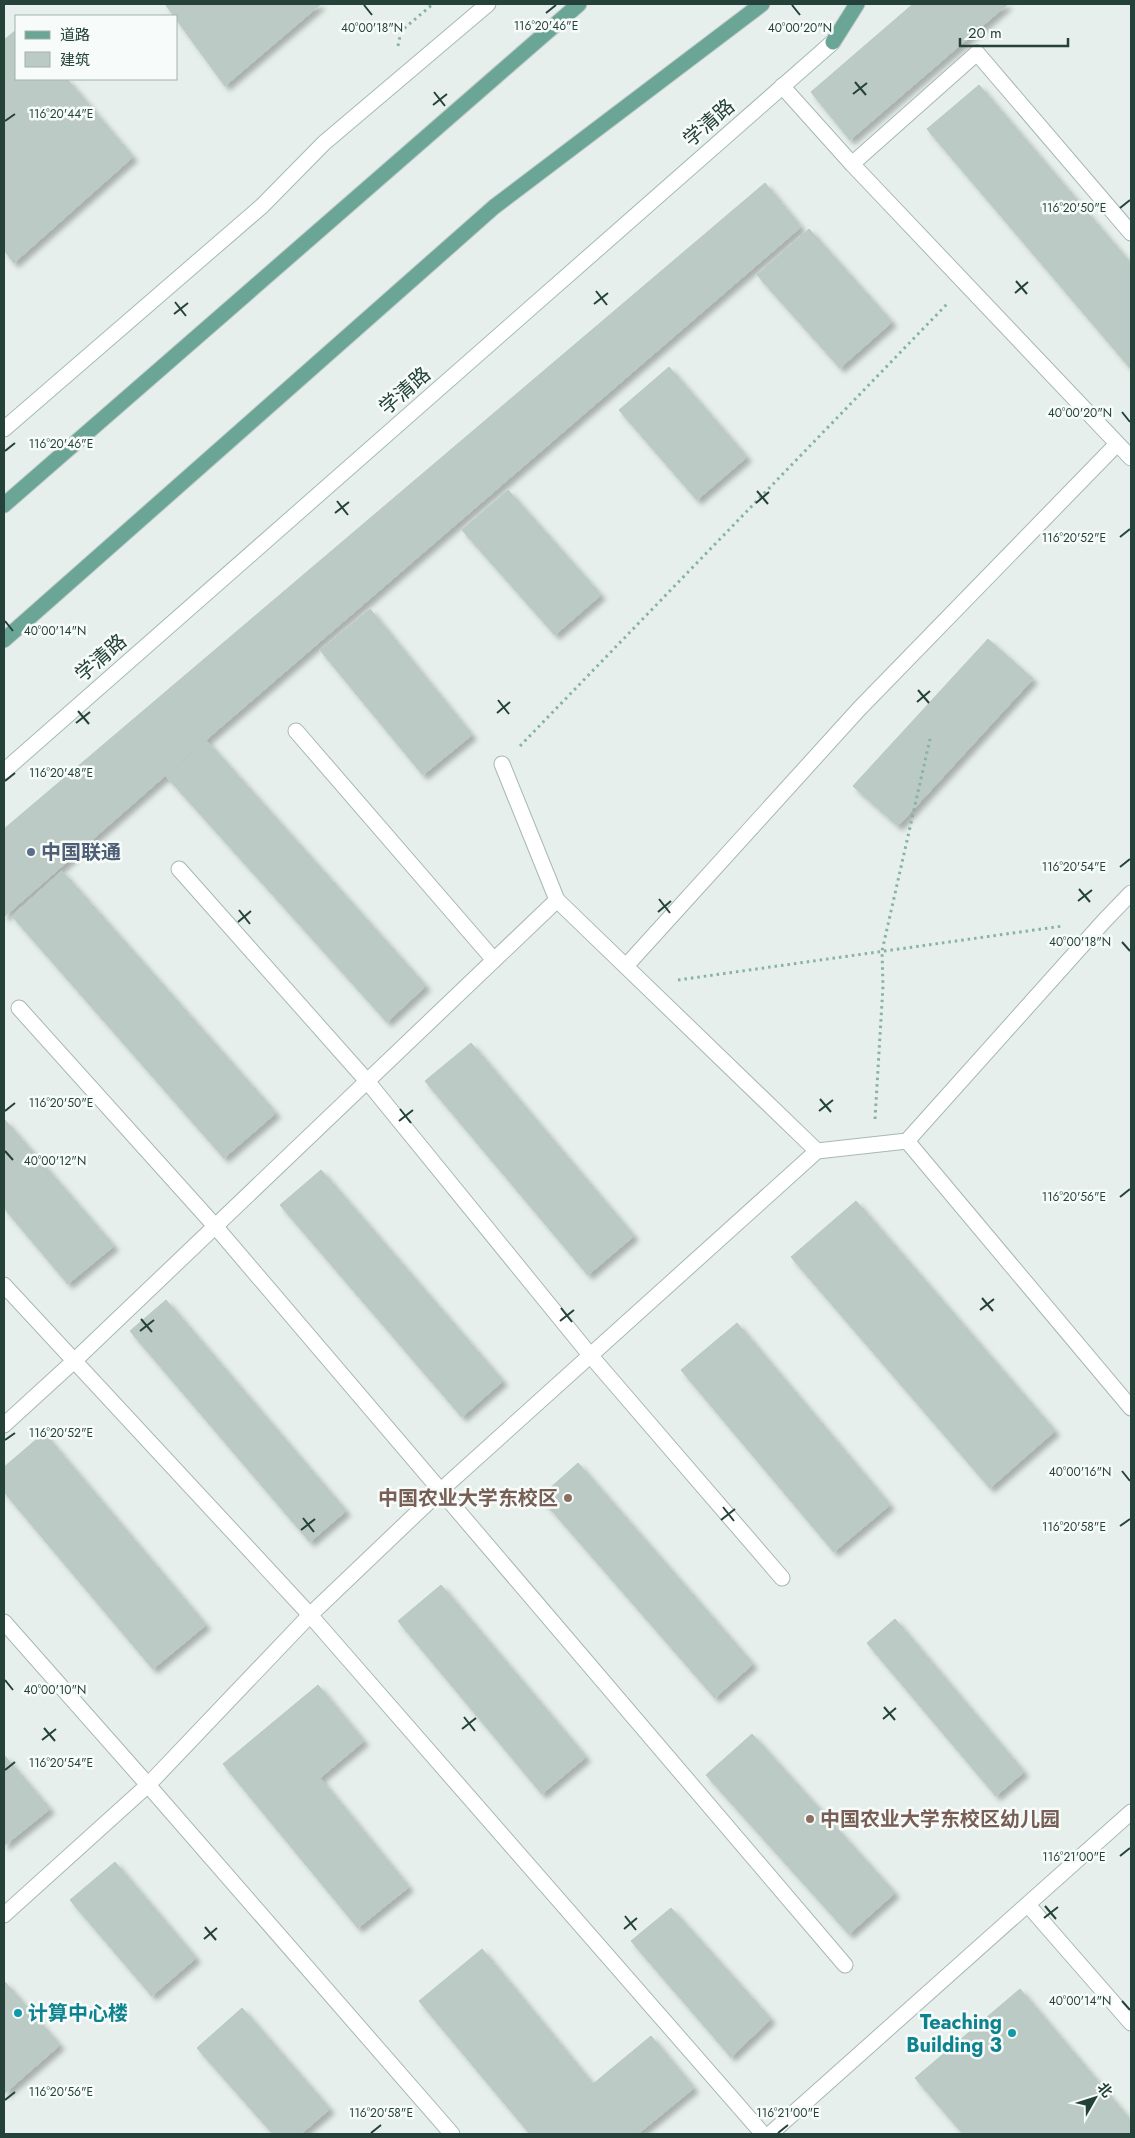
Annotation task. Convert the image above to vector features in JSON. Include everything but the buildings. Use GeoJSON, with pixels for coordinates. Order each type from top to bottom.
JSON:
{"type":"FeatureCollection","features":[{"type":"Feature","properties":{"kind":"main road"},"geometry":{"type":"LineString","coordinates":[[4,505],[579,4]]}},
{"type":"Feature","properties":{"kind":"main road"},"geometry":{"type":"LineString","coordinates":[[4,640],[494,207],[762,4]]}},
{"type":"Feature","properties":{"kind":"main road"},"geometry":{"type":"LineString","coordinates":[[833,42],[857,4]]}},
{"type":"Feature","properties":{"kind":"street"},"geometry":{"type":"LineString","coordinates":[[4,429],[262,206],[324,143],[488,4]]}},
{"type":"Feature","properties":{"kind":"street","name":"学清路"},"geometry":{"type":"LineString","coordinates":[[4,770],[833,42]]}},
{"type":"Feature","properties":{"kind":"street"},"geometry":{"type":"LineString","coordinates":[[852,164],[978,53],[1131,233]]}},
{"type":"Feature","properties":{"kind":"street"},"geometry":{"type":"LineString","coordinates":[[782,86],[852,164],[1131,458]]}},
{"type":"Feature","properties":{"kind":"street"},"geometry":{"type":"LineString","coordinates":[[626,966],[859,709],[1118,444]]}},
{"type":"Feature","properties":{"kind":"street"},"geometry":{"type":"LineString","coordinates":[[296,731],[494,960]]}},
{"type":"Feature","properties":{"kind":"street"},"geometry":{"type":"LineString","coordinates":[[502,764],[558,900],[817,1151]]}},
{"type":"Feature","properties":{"kind":"street"},"geometry":{"type":"LineString","coordinates":[[179,868],[367,1082],[590,1355],[782,1578]]}},
{"type":"Feature","properties":{"kind":"street"},"geometry":{"type":"LineString","coordinates":[[4,1915],[148,1785],[310,1615],[440,1492],[817,1151],[907,1141],[1131,893]]}},
{"type":"Feature","properties":{"kind":"street"},"geometry":{"type":"LineString","coordinates":[[4,1425],[73,1362],[558,900]]}},
{"type":"Feature","properties":{"kind":"street"},"geometry":{"type":"LineString","coordinates":[[19,1008],[215,1226],[440,1492],[846,1965]]}},
{"type":"Feature","properties":{"kind":"street"},"geometry":{"type":"LineString","coordinates":[[907,1141],[1131,1408]]}},
{"type":"Feature","properties":{"kind":"street"},"geometry":{"type":"LineString","coordinates":[[4,1285],[73,1362],[310,1615],[763,2134]]}},
{"type":"Feature","properties":{"kind":"street"},"geometry":{"type":"LineString","coordinates":[[4,1622],[452,2134]]}},
{"type":"Feature","properties":{"kind":"street"},"geometry":{"type":"LineString","coordinates":[[770,2134],[1131,1812]]}},
{"type":"Feature","properties":{"kind":"street"},"geometry":{"type":"LineString","coordinates":[[1028,1905],[1131,2023]]}},
{"type":"Feature","properties":{"kind":"path"},"geometry":{"type":"LineString","coordinates":[[502,764],[967,284]]}},
{"type":"Feature","properties":{"kind":"path"},"geometry":{"type":"LineString","coordinates":[[873,1145],[884,986],[882,952],[930,739]]}},
{"type":"Feature","properties":{"kind":"path"},"geometry":{"type":"LineString","coordinates":[[643,983],[655,983],[1104,921]]}},
{"type":"Feature","properties":{"kind":"place","name":"中国联通"},"geometry":{"type":"Point","coordinates":[31,852]}},
{"type":"Feature","properties":{"kind":"place","name":"中国农业大学东校区"},"geometry":{"type":"Point","coordinates":[568,1498]}},
{"type":"Feature","properties":{"kind":"place","name":"中国农业大学东校区幼儿园"},"geometry":{"type":"Point","coordinates":[810,1819]}},
{"type":"Feature","properties":{"kind":"place","name":"计算中心楼"},"geometry":{"type":"Point","coordinates":[18,2013]}},
{"type":"Feature","properties":{"kind":"place","name":"Teaching Building 3"},"geometry":{"type":"Point","coordinates":[1012,2033]}}]}
